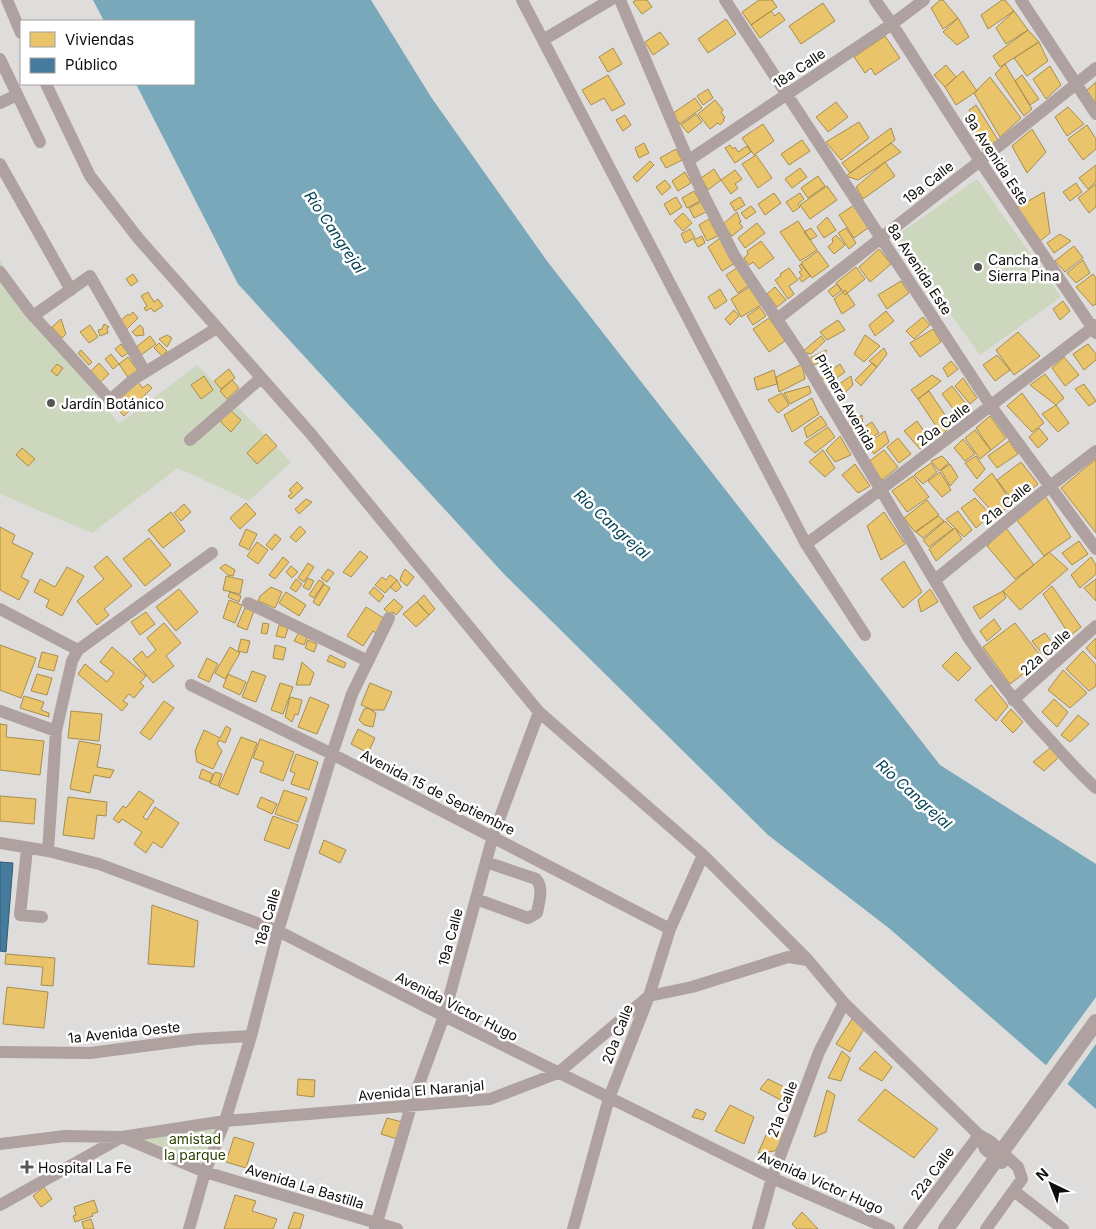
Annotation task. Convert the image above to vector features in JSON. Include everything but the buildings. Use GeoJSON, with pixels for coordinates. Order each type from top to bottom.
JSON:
{"type":"FeatureCollection","features":[{"type":"Feature","properties":{"kind":"main road"},"geometry":{"type":"LineString","coordinates":[[946,1229],[1096,1022]]}},
{"type":"Feature","properties":{"kind":"street"},"geometry":{"type":"LineString","coordinates":[[6,0],[20,31]]}},
{"type":"Feature","properties":{"kind":"street"},"geometry":{"type":"LineString","coordinates":[[522,0],[806,544],[866,635]]}},
{"type":"Feature","properties":{"kind":"street"},"geometry":{"type":"LineString","coordinates":[[543,40],[610,0]]}},
{"type":"Feature","properties":{"kind":"street","name":"Primera Avenida"},"geometry":{"type":"LineString","coordinates":[[620,0],[700,188],[734,254],[801,355],[968,637],[992,673],[1013,700],[1096,788]]}},
{"type":"Feature","properties":{"kind":"street","name":"8a Avenida Este"},"geometry":{"type":"LineString","coordinates":[[725,0],[991,406],[1096,549]]}},
{"type":"Feature","properties":{"kind":"street","name":"9a Avenida Este"},"geometry":{"type":"LineString","coordinates":[[875,0],[980,161],[1095,329]]}},
{"type":"Feature","properties":{"kind":"street","name":"18a Calle"},"geometry":{"type":"LineString","coordinates":[[689,160],[892,24],[924,0]]}},
{"type":"Feature","properties":{"kind":"street"},"geometry":{"type":"LineString","coordinates":[[1021,0],[1096,114]]}},
{"type":"Feature","properties":{"kind":"street"},"geometry":{"type":"LineString","coordinates":[[0,59],[40,142]]}},
{"type":"Feature","properties":{"kind":"street","name":"19a Calle"},"geometry":{"type":"LineString","coordinates":[[777,319],[1096,68]]}},
{"type":"Feature","properties":{"kind":"street"},"geometry":{"type":"LineString","coordinates":[[46,85],[90,176],[138,238],[317,442],[539,712],[703,855],[808,960],[844,1003],[979,1135],[985,1149],[1022,1179],[986,1229]]}},
{"type":"Feature","properties":{"kind":"street"},"geometry":{"type":"LineString","coordinates":[[0,103],[17,94]]}},
{"type":"Feature","properties":{"kind":"street"},"geometry":{"type":"LineString","coordinates":[[0,164],[71,290]]}},
{"type":"Feature","properties":{"kind":"street"},"geometry":{"type":"LineString","coordinates":[[0,272],[34,316],[110,400],[134,379],[217,328]]}},
{"type":"Feature","properties":{"kind":"street"},"geometry":{"type":"LineString","coordinates":[[34,316],[90,276],[146,372]]}},
{"type":"Feature","properties":{"kind":"street","name":"20a Calle"},"geometry":{"type":"LineString","coordinates":[[806,544],[1095,329]]}},
{"type":"Feature","properties":{"kind":"street"},"geometry":{"type":"LineString","coordinates":[[190,440],[261,378]]}},
{"type":"Feature","properties":{"kind":"street","name":"21a Calle"},"geometry":{"type":"LineString","coordinates":[[935,580],[1096,451]]}},
{"type":"Feature","properties":{"kind":"street"},"geometry":{"type":"LineString","coordinates":[[48,851],[56,731],[72,661],[78,650],[212,553]]}},
{"type":"Feature","properties":{"kind":"street"},"geometry":{"type":"LineString","coordinates":[[248,603],[368,661]]}},
{"type":"Feature","properties":{"kind":"street"},"geometry":{"type":"LineString","coordinates":[[0,609],[78,650]]}},
{"type":"Feature","properties":{"kind":"street","name":"18a Calle"},"geometry":{"type":"LineString","coordinates":[[189,1229],[205,1172],[225,1121],[278,930],[332,754],[352,694],[389,618]]}},
{"type":"Feature","properties":{"kind":"street","name":"22a Calle"},"geometry":{"type":"LineString","coordinates":[[1013,700],[1096,626]]}},
{"type":"Feature","properties":{"kind":"street","name":"Avenida 15 de Septiembre"},"geometry":{"type":"LineString","coordinates":[[191,685],[493,836],[670,929]]}},
{"type":"Feature","properties":{"kind":"street"},"geometry":{"type":"LineString","coordinates":[[0,711],[56,731]]}},
{"type":"Feature","properties":{"kind":"street","name":"19a Calle"},"geometry":{"type":"LineString","coordinates":[[376,1226],[411,1106],[444,1016],[493,836],[539,712]]}},
{"type":"Feature","properties":{"kind":"street","name":"Avenida Víctor Hugo"},"geometry":{"type":"LineString","coordinates":[[0,843],[48,851],[99,864],[278,930],[444,1016],[772,1178],[889,1229]]}},
{"type":"Feature","properties":{"kind":"street"},"geometry":{"type":"LineString","coordinates":[[27,849],[20,915],[42,917]]}},
{"type":"Feature","properties":{"kind":"street","name":"20a Calle"},"geometry":{"type":"LineString","coordinates":[[573,1229],[609,1098],[649,996],[670,929],[703,855]]}},
{"type":"Feature","properties":{"kind":"street"},"geometry":{"type":"LineString","coordinates":[[476,899],[528,918],[537,913],[541,889],[540,884],[536,880],[486,862]]}},
{"type":"Feature","properties":{"kind":"street"},"geometry":{"type":"LineString","coordinates":[[540,884],[557,870]]}},
{"type":"Feature","properties":{"kind":"street","name":"Avenida El Naranjal"},"geometry":{"type":"LineString","coordinates":[[2,1144],[65,1136],[122,1137],[225,1121],[490,1099],[558,1073],[649,996],[692,987],[788,957],[808,960]]}},
{"type":"Feature","properties":{"kind":"street","name":"21a Calle"},"geometry":{"type":"LineString","coordinates":[[758,1229],[772,1178],[819,1052],[844,1003]]}},
{"type":"Feature","properties":{"kind":"street","name":"1a Avenida Oeste"},"geometry":{"type":"LineString","coordinates":[[0,1052],[90,1053],[198,1039],[250,1036]]}},
{"type":"Feature","properties":{"kind":"street","name":"22a Calle"},"geometry":{"type":"LineString","coordinates":[[909,1229],[979,1135]]}},
{"type":"Feature","properties":{"kind":"street"},"geometry":{"type":"LineString","coordinates":[[0,1205],[122,1137]]}},
{"type":"Feature","properties":{"kind":"street","name":"Avenida La Bastilla"},"geometry":{"type":"LineString","coordinates":[[122,1137],[205,1172],[376,1226],[397,1229]]}},
{"type":"Feature","properties":{"kind":"street"},"geometry":{"type":"LineString","coordinates":[[1014,1191],[1063,1229]]}},
{"type":"Feature","properties":{"kind":"green space","name":"Cancha Sierra Pina"},"geometry":{"type":"Polygon","coordinates":[[[977,179],[1061,297],[980,355],[895,237],[977,179]]]}},
{"type":"Feature","properties":{"kind":"green space","name":"Jardín Botánico"},"geometry":{"type":"Polygon","coordinates":[[[0,261],[62,350],[118,423],[197,365],[291,462],[249,501],[178,468],[92,533],[0,494],[0,261]]]}},
{"type":"Feature","properties":{"kind":"green space","name":"amistad la parque"},"geometry":{"type":"Polygon","coordinates":[[[225,1121],[205,1172],[137,1139],[225,1121]]]}},
{"type":"Feature","properties":{"kind":"water","name":"Río Cangrejal"},"geometry":{"type":"Polygon","coordinates":[[[93,0],[371,0],[431,97],[547,261],[940,765],[1096,864],[1096,1109],[890,929],[768,835],[504,574],[238,284],[137,85],[195,85],[195,20],[103,20],[93,0]]]}},
{"type":"Feature","properties":{"kind":"pier"},"geometry":{"type":"Polygon","coordinates":[[[1096,997],[1096,1044],[1066,1086],[1044,1068],[1096,997]]]}},
{"type":"Feature","properties":{"kind":"place","name":"Cancha Sierra Pina"},"geometry":{"type":"Point","coordinates":[978,267]}},
{"type":"Feature","properties":{"kind":"place","name":"Jardín Botánico"},"geometry":{"type":"Point","coordinates":[51,403]}},
{"type":"Feature","properties":{"kind":"place","name":"Hospital La Fe"},"geometry":{"type":"Point","coordinates":[27,1167]}}]}
